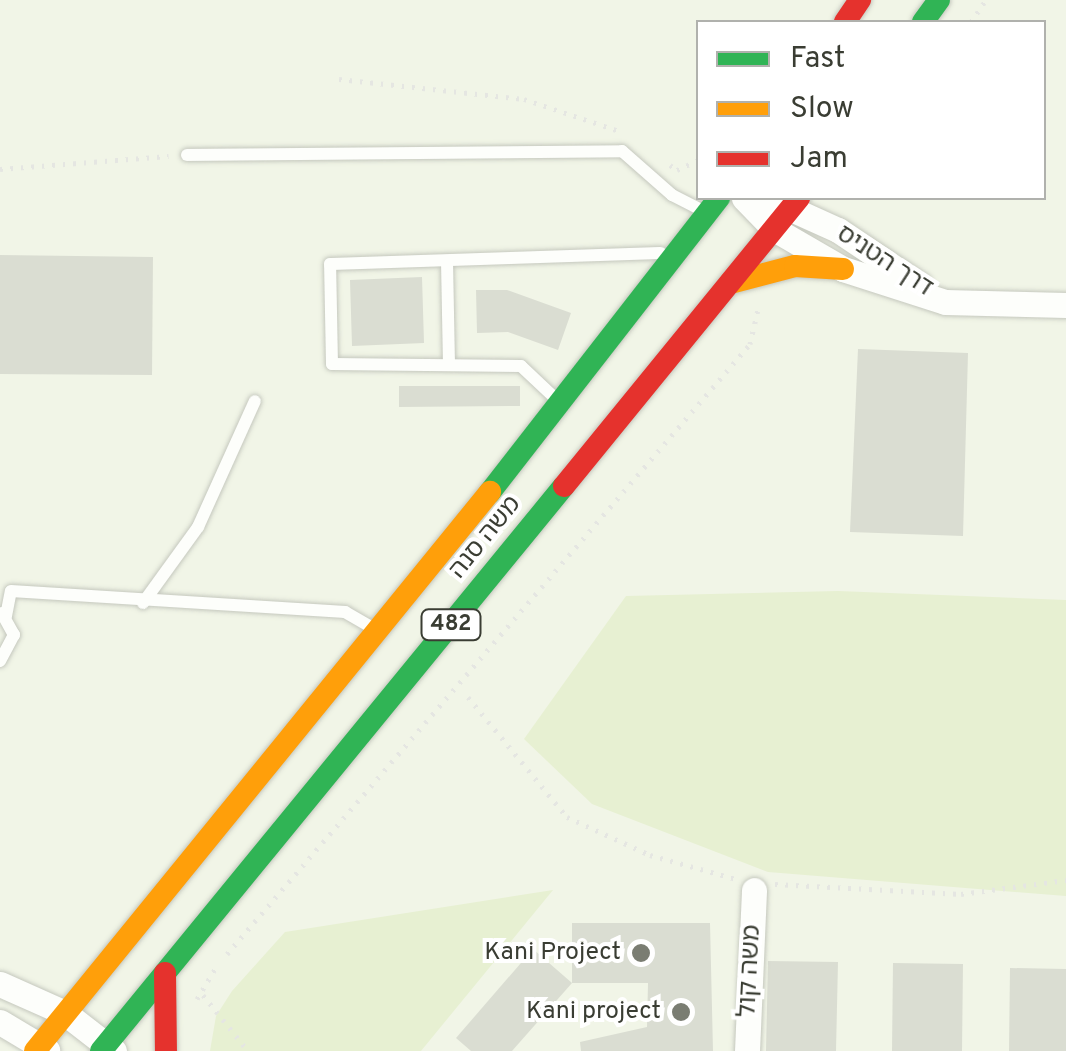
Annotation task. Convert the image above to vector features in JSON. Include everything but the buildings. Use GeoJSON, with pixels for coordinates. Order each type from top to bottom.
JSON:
{"type":"FeatureCollection","features":[{"type":"Feature","properties":{"kind":"main road","name":"משה סנה"},"geometry":{"type":"LineString","coordinates":[[107,1049],[796,202]]}},
{"type":"Feature","properties":{"kind":"main road","name":"משה סנה"},"geometry":{"type":"LineString","coordinates":[[41,1049],[65,1013],[380,633],[556,398],[714,206]]}},
{"type":"Feature","properties":{"kind":"main road"},"geometry":{"type":"LineString","coordinates":[[730,283],[783,268],[843,268]]}},
{"type":"Feature","properties":{"kind":"main road"},"geometry":{"type":"LineString","coordinates":[[166,973],[166,1051]]}},
{"type":"Feature","properties":{"kind":"street","name":"דרך הטניס"},"geometry":{"type":"LineString","coordinates":[[746,200],[774,229],[843,268],[945,302],[1066,305]]}},
{"type":"Feature","properties":{"kind":"street"},"geometry":{"type":"LineString","coordinates":[[824,200],[823,212],[838,230]]}},
{"type":"Feature","properties":{"kind":"street","name":"דרך הטניס"},"geometry":{"type":"LineString","coordinates":[[796,202],[945,302]]}},
{"type":"Feature","properties":{"kind":"street","name":"משה קול"},"geometry":{"type":"LineString","coordinates":[[747,1051],[754,887]]}},
{"type":"Feature","properties":{"kind":"street"},"geometry":{"type":"LineString","coordinates":[[0,984],[65,1013],[107,1049]]}},
{"type":"Feature","properties":{"kind":"street"},"geometry":{"type":"LineString","coordinates":[[0,1022],[41,1049]]}},
{"type":"Feature","properties":{"kind":"lane"},"geometry":{"type":"LineString","coordinates":[[187,154],[622,151],[672,195],[714,206]]}},
{"type":"Feature","properties":{"kind":"lane"},"geometry":{"type":"LineString","coordinates":[[556,398],[521,366],[332,364],[330,264],[637,258],[678,251]]}},
{"type":"Feature","properties":{"kind":"lane"},"geometry":{"type":"LineString","coordinates":[[447,262],[450,366]]}},
{"type":"Feature","properties":{"kind":"lane"},"geometry":{"type":"LineString","coordinates":[[143,603],[198,527],[255,402]]}},
{"type":"Feature","properties":{"kind":"lane"},"geometry":{"type":"LineString","coordinates":[[0,661],[14,635],[3,614],[11,592],[143,603],[345,612],[380,633]]}},
{"type":"Feature","properties":{"kind":"path"},"geometry":{"type":"LineString","coordinates":[[339,80],[524,99],[632,139]]}},
{"type":"Feature","properties":{"kind":"path"},"geometry":{"type":"LineString","coordinates":[[0,169],[187,154]]}},
{"type":"Feature","properties":{"kind":"path"},"geometry":{"type":"LineString","coordinates":[[662,160],[677,170],[696,161]]}},
{"type":"Feature","properties":{"kind":"path"},"geometry":{"type":"LineString","coordinates":[[202,995],[214,970],[750,344],[761,295],[783,268]]}},
{"type":"Feature","properties":{"kind":"path"},"geometry":{"type":"LineString","coordinates":[[468,698],[567,816],[650,855],[754,887],[961,894],[1066,880]]}},
{"type":"Feature","properties":{"kind":"path"},"geometry":{"type":"LineString","coordinates":[[184,951],[202,995],[248,1051]]}},
{"type":"Feature","properties":{"kind":"green space"},"geometry":{"type":"Polygon","coordinates":[[[838,591],[1066,600],[1066,896],[768,872],[592,804],[524,739],[626,596],[838,591]]]}},
{"type":"Feature","properties":{"kind":"green space"},"geometry":{"type":"Polygon","coordinates":[[[553,890],[421,1051],[210,1051],[216,1016],[232,991],[285,932],[553,890]]]}},
{"type":"Feature","properties":{"kind":"traffic: fast"},"geometry":{"type":"LineString","coordinates":[[924,20],[939,0]]}},
{"type":"Feature","properties":{"kind":"traffic: fast"},"geometry":{"type":"LineString","coordinates":[[490,492],[717,200]]}},
{"type":"Feature","properties":{"kind":"traffic: fast"},"geometry":{"type":"LineString","coordinates":[[101,1051],[564,486]]}},
{"type":"Feature","properties":{"kind":"traffic: slow"},"geometry":{"type":"LineString","coordinates":[[730,283],[795,266],[843,269]]}},
{"type":"Feature","properties":{"kind":"traffic: slow"},"geometry":{"type":"LineString","coordinates":[[35,1051],[490,492]]}},
{"type":"Feature","properties":{"kind":"traffic: jam"},"geometry":{"type":"LineString","coordinates":[[846,20],[860,0]]}},
{"type":"Feature","properties":{"kind":"traffic: jam"},"geometry":{"type":"LineString","coordinates":[[564,486],[797,200]]}},
{"type":"Feature","properties":{"kind":"traffic: jam"},"geometry":{"type":"LineString","coordinates":[[165,973],[166,1051]]}},
{"type":"Feature","properties":{"kind":"place","name":"Kani Project"},"geometry":{"type":"Point","coordinates":[641,953]}},
{"type":"Feature","properties":{"kind":"place","name":"Kani project"},"geometry":{"type":"Point","coordinates":[681,1012]}}]}
